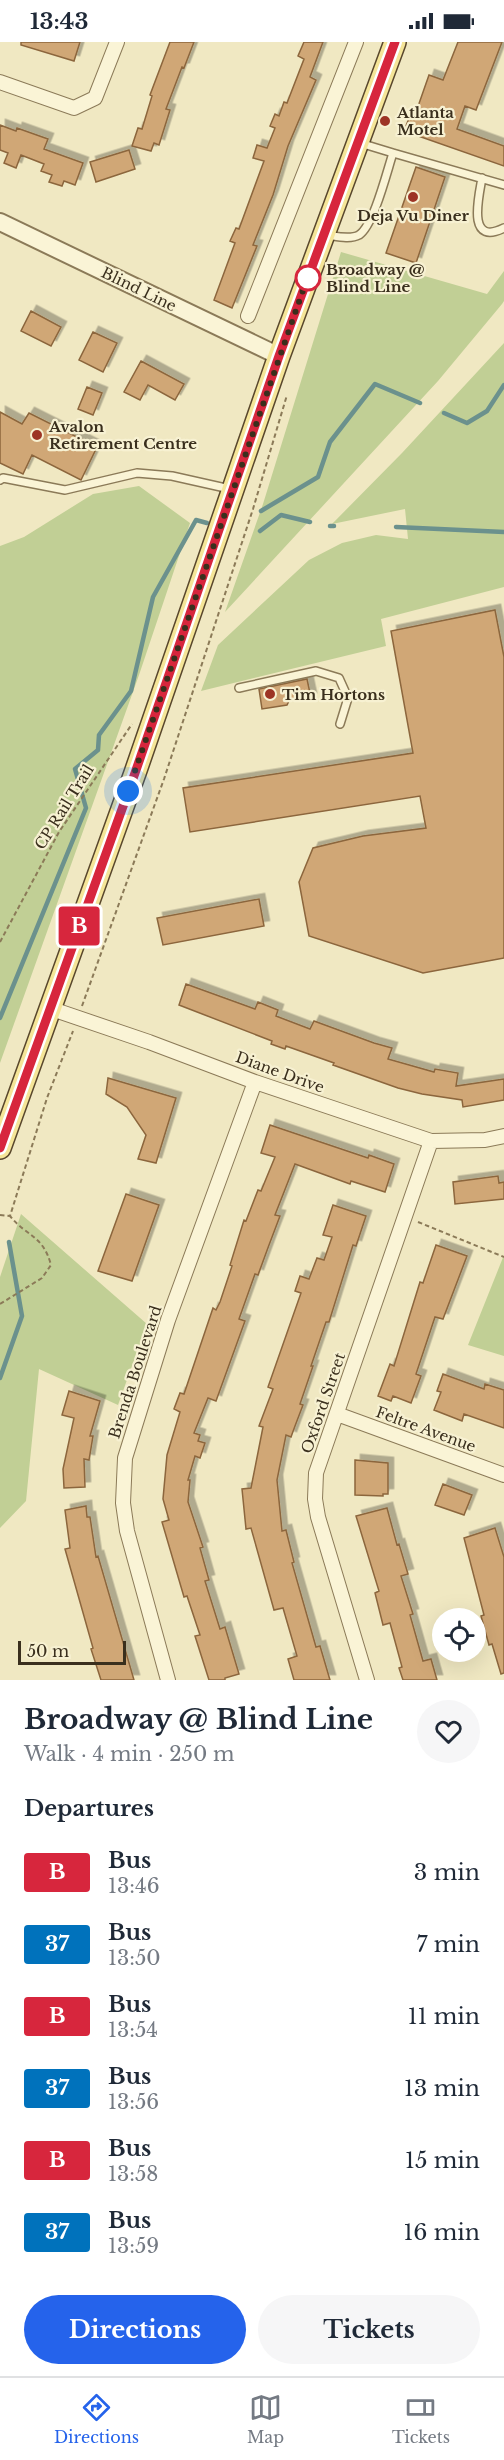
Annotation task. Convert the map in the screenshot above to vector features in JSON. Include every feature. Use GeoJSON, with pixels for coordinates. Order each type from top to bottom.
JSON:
{"type":"FeatureCollection","features":[{"type":"Feature","properties":{"kind":"main road"},"geometry":{"type":"LineString","coordinates":[[0,1148],[135,773],[279,356],[395,42]]}},
{"type":"Feature","properties":{"kind":"street"},"geometry":{"type":"LineString","coordinates":[[0,82],[74,108],[95,98],[117,42]]}},
{"type":"Feature","properties":{"kind":"street"},"geometry":{"type":"LineString","coordinates":[[249,316],[356,42]]}},
{"type":"Feature","properties":{"kind":"street","name":"Blind Line"},"geometry":{"type":"LineString","coordinates":[[0,222],[279,356]]}},
{"type":"Feature","properties":{"kind":"street","name":"Diane Drive"},"geometry":{"type":"LineString","coordinates":[[49,1008],[149,1042],[255,1082],[430,1141],[485,1140],[504,1136]]}},
{"type":"Feature","properties":{"kind":"street","name":"Brenda Boulevard"},"geometry":{"type":"LineString","coordinates":[[168,1680],[127,1531],[123,1503],[125,1458],[168,1320],[255,1082]]}},
{"type":"Feature","properties":{"kind":"street","name":"Oxford Street"},"geometry":{"type":"LineString","coordinates":[[367,1680],[318,1517],[315,1499],[316,1473],[430,1141]]}},
{"type":"Feature","properties":{"kind":"street","name":"Feltre Avenue"},"geometry":{"type":"LineString","coordinates":[[337,1414],[504,1475]]}},
{"type":"Feature","properties":{"kind":"lane"},"geometry":{"type":"LineString","coordinates":[[358,143],[504,185]]}},
{"type":"Feature","properties":{"kind":"lane"},"geometry":{"type":"LineString","coordinates":[[323,235],[349,237],[359,235],[369,222],[393,153]]}},
{"type":"Feature","properties":{"kind":"lane"},"geometry":{"type":"LineString","coordinates":[[482,178],[477,207],[478,223],[483,229],[492,232],[504,228]]}},
{"type":"Feature","properties":{"kind":"lane"},"geometry":{"type":"LineString","coordinates":[[0,480],[3,478],[66,490],[136,473],[172,476],[233,490]]}},
{"type":"Feature","properties":{"kind":"lane"},"geometry":{"type":"LineString","coordinates":[[239,688],[316,671],[339,678],[348,698],[340,724]]}},
{"type":"Feature","properties":{"kind":"path"},"geometry":{"type":"LineString","coordinates":[[10,1216],[47,1098],[164,779],[253,509],[287,395]]}},
{"type":"Feature","properties":{"kind":"path","name":"CP Rail Trail"},"geometry":{"type":"LineString","coordinates":[[0,942],[59,832],[134,723]]}},
{"type":"Feature","properties":{"kind":"path"},"geometry":{"type":"LineString","coordinates":[[0,1215],[10,1216],[16,1224],[33,1234],[47,1251],[51,1265],[42,1278],[0,1304]]}},
{"type":"Feature","properties":{"kind":"path"},"geometry":{"type":"LineString","coordinates":[[405,1217],[504,1257]]}},
{"type":"Feature","properties":{"kind":"green space"},"geometry":{"type":"Polygon","coordinates":[[[341,252],[487,294],[504,271],[504,301],[438,381],[225,612],[263,504],[341,252]]]}},
{"type":"Feature","properties":{"kind":"green space"},"geometry":{"type":"Polygon","coordinates":[[[504,343],[504,587],[381,619],[386,646],[201,691],[218,645],[309,560],[342,543],[376,535],[408,539],[405,509],[332,524],[402,453],[504,343]]]}},
{"type":"Feature","properties":{"kind":"green space"},"geometry":{"type":"Polygon","coordinates":[[[139,486],[190,523],[139,675],[0,1063],[0,546],[24,537],[93,494],[139,486]]]}},
{"type":"Feature","properties":{"kind":"green space"},"geometry":{"type":"Polygon","coordinates":[[[21,1214],[147,1324],[118,1405],[39,1369],[26,1501],[0,1528],[0,1277],[21,1214]]]}},
{"type":"Feature","properties":{"kind":"green space"},"geometry":{"type":"Polygon","coordinates":[[[504,1255],[504,1356],[468,1345],[504,1255]]]}},
{"type":"Feature","properties":{"kind":"building"},"geometry":{"type":"Polygon","coordinates":[[[21,42],[80,42],[74,61],[21,45],[21,42]]]}},
{"type":"Feature","properties":{"kind":"building"},"geometry":{"type":"Polygon","coordinates":[[[170,42],[194,42],[166,109],[170,110],[159,145],[154,143],[151,151],[132,146],[138,128],[142,129],[152,96],[150,95],[170,42]]]}},
{"type":"Feature","properties":{"kind":"building"},"geometry":{"type":"Polygon","coordinates":[[[304,42],[323,42],[310,77],[316,80],[288,146],[273,195],[253,245],[257,246],[232,308],[214,300],[235,243],[230,241],[236,228],[239,229],[264,161],[253,158],[257,145],[267,148],[275,128],[270,126],[275,114],[279,116],[284,102],[287,103],[304,59],[298,56],[304,42]]]}},
{"type":"Feature","properties":{"kind":"building"},"geometry":{"type":"Polygon","coordinates":[[[458,42],[502,42],[476,110],[465,106],[457,129],[504,146],[504,166],[404,131],[411,113],[415,115],[429,75],[443,80],[458,42]]]}},
{"type":"Feature","properties":{"kind":"building"},"geometry":{"type":"Polygon","coordinates":[[[0,125],[16,131],[17,128],[48,139],[44,149],[83,163],[75,185],[64,181],[62,186],[49,182],[52,175],[41,171],[44,164],[21,155],[16,168],[4,163],[8,153],[0,150],[0,125]]]}},
{"type":"Feature","properties":{"kind":"building"},"geometry":{"type":"Polygon","coordinates":[[[129,150],[135,169],[96,182],[90,162],[129,150]]]}},
{"type":"Feature","properties":{"kind":"building"},"geometry":{"type":"Polygon","coordinates":[[[416,167],[445,177],[416,263],[386,253],[416,167]]]}},
{"type":"Feature","properties":{"kind":"building"},"geometry":{"type":"Polygon","coordinates":[[[31,311],[61,327],[51,346],[21,331],[31,311]]]}},
{"type":"Feature","properties":{"kind":"building"},"geometry":{"type":"Polygon","coordinates":[[[93,332],[117,343],[103,372],[79,360],[93,332]]]}},
{"type":"Feature","properties":{"kind":"building"},"geometry":{"type":"Polygon","coordinates":[[[141,361],[184,384],[175,400],[148,385],[140,400],[124,392],[141,361]]]}},
{"type":"Feature","properties":{"kind":"building"},"geometry":{"type":"Polygon","coordinates":[[[87,387],[102,393],[93,415],[78,409],[87,387]]]}},
{"type":"Feature","properties":{"kind":"building","name":"Avalon Retirement Centre"},"geometry":{"type":"Polygon","coordinates":[[[0,412],[22,424],[29,413],[97,447],[81,480],[32,455],[23,474],[0,463],[0,412]]]}},
{"type":"Feature","properties":{"kind":"building"},"geometry":{"type":"Polygon","coordinates":[[[495,610],[504,657],[504,958],[423,973],[309,936],[299,882],[313,848],[363,836],[426,828],[420,796],[190,832],[183,788],[413,753],[391,631],[495,610]]]}},
{"type":"Feature","properties":{"kind":"building"},"geometry":{"type":"Polygon","coordinates":[[[307,679],[311,698],[289,701],[287,705],[262,709],[259,689],[307,679]]]}},
{"type":"Feature","properties":{"kind":"building"},"geometry":{"type":"Polygon","coordinates":[[[259,899],[264,926],[163,945],[157,918],[259,899]]]}},
{"type":"Feature","properties":{"kind":"building"},"geometry":{"type":"Polygon","coordinates":[[[186,984],[255,1009],[258,1002],[278,1010],[276,1016],[310,1029],[314,1021],[392,1048],[388,1059],[434,1072],[435,1069],[458,1073],[456,1086],[504,1079],[504,1100],[463,1107],[462,1100],[398,1088],[286,1046],[285,1049],[271,1044],[272,1041],[179,1005],[186,984]]]}},
{"type":"Feature","properties":{"kind":"building"},"geometry":{"type":"Polygon","coordinates":[[[108,1078],[176,1098],[156,1163],[138,1159],[146,1135],[127,1107],[106,1094],[108,1078]]]}},
{"type":"Feature","properties":{"kind":"building"},"geometry":{"type":"Polygon","coordinates":[[[270,1125],[368,1158],[369,1155],[394,1164],[385,1192],[351,1181],[350,1184],[295,1164],[275,1215],[280,1216],[239,1319],[245,1321],[216,1401],[208,1398],[194,1433],[200,1435],[198,1441],[205,1443],[200,1458],[195,1456],[188,1480],[190,1480],[188,1502],[203,1547],[200,1548],[209,1580],[205,1581],[220,1629],[225,1627],[239,1674],[225,1678],[225,1680],[209,1680],[195,1636],[200,1635],[187,1596],[184,1597],[162,1522],[169,1520],[163,1499],[167,1455],[180,1412],[174,1409],[180,1393],[184,1394],[213,1308],[216,1310],[220,1302],[244,1220],[246,1221],[258,1190],[261,1191],[275,1157],[261,1153],[270,1125]]]}},
{"type":"Feature","properties":{"kind":"building"},"geometry":{"type":"Polygon","coordinates":[[[498,1176],[499,1183],[504,1182],[504,1199],[455,1204],[453,1182],[498,1176]]]}},
{"type":"Feature","properties":{"kind":"building"},"geometry":{"type":"Polygon","coordinates":[[[126,1194],[159,1205],[132,1281],[98,1271],[126,1194]]]}},
{"type":"Feature","properties":{"kind":"building"},"geometry":{"type":"Polygon","coordinates":[[[333,1205],[366,1216],[356,1246],[353,1245],[329,1322],[326,1322],[311,1366],[313,1366],[300,1404],[303,1405],[291,1437],[286,1435],[277,1480],[282,1531],[286,1530],[294,1562],[292,1563],[316,1647],[320,1646],[330,1680],[294,1680],[288,1659],[297,1656],[283,1608],[274,1610],[251,1528],[246,1529],[242,1489],[251,1488],[263,1427],[259,1426],[273,1389],[268,1387],[301,1293],[295,1291],[300,1276],[309,1279],[317,1258],[324,1260],[332,1237],[323,1235],[333,1205]]]}},
{"type":"Feature","properties":{"kind":"building"},"geometry":{"type":"Polygon","coordinates":[[[436,1245],[467,1256],[443,1319],[435,1317],[416,1374],[421,1376],[411,1403],[393,1396],[391,1401],[378,1396],[390,1364],[394,1366],[420,1282],[423,1283],[436,1245]]]}},
{"type":"Feature","properties":{"kind":"building"},"geometry":{"type":"Polygon","coordinates":[[[443,1374],[484,1389],[485,1384],[504,1390],[504,1428],[464,1414],[462,1421],[434,1410],[441,1392],[437,1391],[443,1374]]]}},
{"type":"Feature","properties":{"kind":"building"},"geometry":{"type":"Polygon","coordinates":[[[69,1391],[100,1401],[90,1436],[93,1436],[89,1460],[84,1459],[85,1487],[64,1488],[63,1469],[74,1418],[62,1415],[69,1391]]]}},
{"type":"Feature","properties":{"kind":"building"},"geometry":{"type":"Polygon","coordinates":[[[355,1460],[388,1463],[388,1494],[383,1494],[383,1496],[355,1495],[355,1460]]]}},
{"type":"Feature","properties":{"kind":"building"},"geometry":{"type":"Polygon","coordinates":[[[443,1484],[472,1495],[464,1515],[435,1505],[443,1484]]]}},
{"type":"Feature","properties":{"kind":"building"},"geometry":{"type":"Polygon","coordinates":[[[86,1506],[87,1517],[90,1517],[96,1557],[98,1556],[134,1680],[101,1680],[91,1649],[93,1648],[65,1549],[70,1548],[65,1510],[86,1506]]]}},
{"type":"Feature","properties":{"kind":"building"},"geometry":{"type":"Polygon","coordinates":[[[387,1508],[408,1574],[401,1576],[413,1614],[410,1615],[423,1661],[431,1659],[437,1680],[403,1680],[399,1668],[402,1667],[390,1623],[383,1625],[375,1593],[379,1591],[356,1516],[387,1508]]]}},
{"type":"Feature","properties":{"kind":"building"},"geometry":{"type":"Polygon","coordinates":[[[495,1528],[504,1557],[504,1673],[501,1674],[492,1644],[489,1645],[486,1634],[486,1608],[482,1608],[464,1538],[495,1528]]]}},
{"type":"Feature","properties":{"kind":"waterway"},"geometry":{"type":"LineString","coordinates":[[261,511],[318,477],[330,442],[375,384],[420,403]]}},
{"type":"Feature","properties":{"kind":"waterway"},"geometry":{"type":"LineString","coordinates":[[444,413],[467,423],[487,411],[504,385]]}},
{"type":"Feature","properties":{"kind":"waterway"},"geometry":{"type":"LineString","coordinates":[[260,531],[281,515],[310,522]]}},
{"type":"Feature","properties":{"kind":"waterway"},"geometry":{"type":"LineString","coordinates":[[0,1018],[86,808],[75,769],[98,750],[99,735],[131,691],[153,597],[196,520],[207,523]]}},
{"type":"Feature","properties":{"kind":"waterway"},"geometry":{"type":"LineString","coordinates":[[396,527],[504,532]]}},
{"type":"Feature","properties":{"kind":"waterway"},"geometry":{"type":"LineString","coordinates":[[0,1378],[22,1316],[9,1242]]}},
{"type":"Feature","properties":{"kind":"bus line","name":"B"},"geometry":{"type":"LineString","coordinates":[[0,1148],[135,773],[279,356],[395,42]]}},
{"type":"Feature","properties":{"kind":"place","name":"Atlanta Motel"},"geometry":{"type":"Point","coordinates":[385,121]}},
{"type":"Feature","properties":{"kind":"place","name":"Deja Vu Diner"},"geometry":{"type":"Point","coordinates":[413,197]}},
{"type":"Feature","properties":{"kind":"place","name":"Broadway @ Blind Line"},"geometry":{"type":"Point","coordinates":[308,278]}},
{"type":"Feature","properties":{"kind":"place","name":"Avalon Retirement Centre"},"geometry":{"type":"Point","coordinates":[37,435]}},
{"type":"Feature","properties":{"kind":"place","name":"Tim Hortons"},"geometry":{"type":"Point","coordinates":[270,694]}},
{"type":"Feature","properties":{"kind":"route"},"geometry":{"type":"LineString","coordinates":[[128,791],[308,276],[308,278]]}}]}
